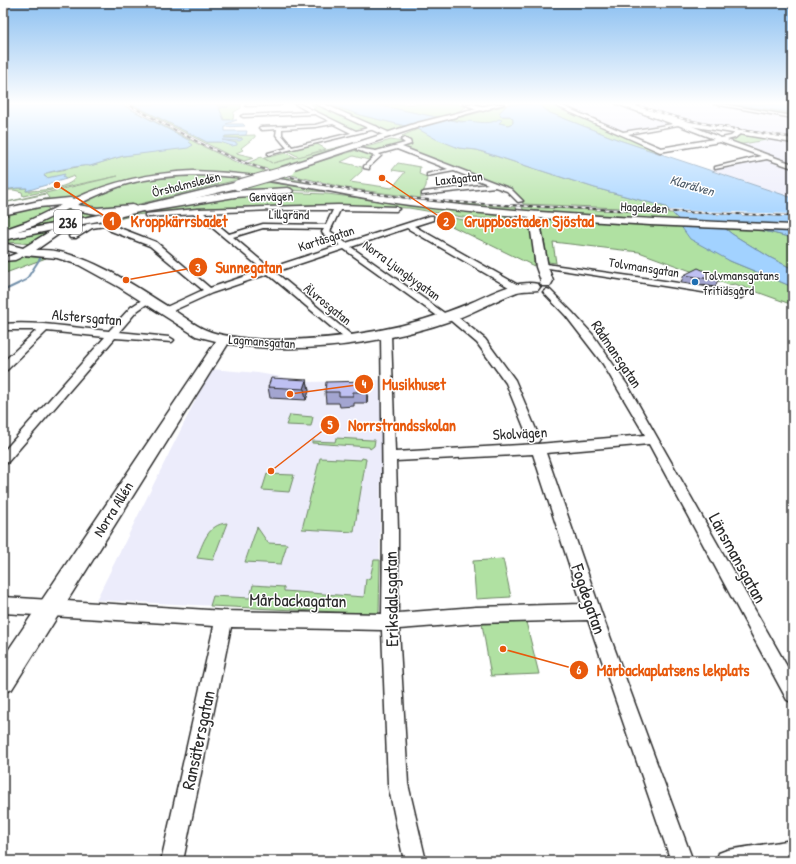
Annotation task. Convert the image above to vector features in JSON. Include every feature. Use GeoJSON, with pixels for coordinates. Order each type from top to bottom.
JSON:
{"type":"FeatureCollection","features":[{"type":"Feature","properties":{"kind":"main road","name":"Örsholmsleden"},"geometry":{"type":"LineString","coordinates":[[3,238],[139,211],[287,170],[361,144]]}},
{"type":"Feature","properties":{"kind":"main road","name":"Örsholmsleden"},"geometry":{"type":"LineString","coordinates":[[3,238],[50,226],[139,211]]}},
{"type":"Feature","properties":{"kind":"street"},"geometry":{"type":"LineString","coordinates":[[287,144],[290,148]]}},
{"type":"Feature","properties":{"kind":"street"},"geometry":{"type":"LineString","coordinates":[[270,154],[308,144]]}},
{"type":"Feature","properties":{"kind":"street"},"geometry":{"type":"LineString","coordinates":[[347,144],[351,146]]}},
{"type":"Feature","properties":{"kind":"street"},"geometry":{"type":"LineString","coordinates":[[359,149],[376,153],[408,144]]}},
{"type":"Feature","properties":{"kind":"street"},"geometry":{"type":"LineString","coordinates":[[647,144],[660,150],[695,144]]}},
{"type":"Feature","properties":{"kind":"street"},"geometry":{"type":"LineString","coordinates":[[732,144],[793,166]]}},
{"type":"Feature","properties":{"kind":"street"},"geometry":{"type":"LineString","coordinates":[[399,148],[509,190],[520,201]]}},
{"type":"Feature","properties":{"kind":"street"},"geometry":{"type":"LineString","coordinates":[[367,168],[366,167],[378,156],[376,153]]}},
{"type":"Feature","properties":{"kind":"street"},"geometry":{"type":"LineString","coordinates":[[717,168],[766,157]]}},
{"type":"Feature","properties":{"kind":"street"},"geometry":{"type":"LineString","coordinates":[[429,175],[454,169]]}},
{"type":"Feature","properties":{"kind":"street"},"geometry":{"type":"LineString","coordinates":[[3,238],[27,226],[54,208],[113,186],[162,175],[191,174],[259,179],[375,198]]}},
{"type":"Feature","properties":{"kind":"street","name":"Laxågatan"},"geometry":{"type":"LineString","coordinates":[[424,194],[496,185]]}},
{"type":"Feature","properties":{"kind":"street"},"geometry":{"type":"LineString","coordinates":[[3,212],[46,205],[54,208],[68,206],[97,211],[139,211],[229,195],[268,192],[314,192],[375,198]]}},
{"type":"Feature","properties":{"kind":"street"},"geometry":{"type":"LineString","coordinates":[[68,206],[86,197]]}},
{"type":"Feature","properties":{"kind":"street","name":"Hagaleden"},"geometry":{"type":"LineString","coordinates":[[375,198],[534,215],[793,228]]}},
{"type":"Feature","properties":{"kind":"street"},"geometry":{"type":"LineString","coordinates":[[329,227],[338,207]]}},
{"type":"Feature","properties":{"kind":"street","name":"Genvägen"},"geometry":{"type":"LineString","coordinates":[[139,211],[338,207],[396,209]]}},
{"type":"Feature","properties":{"kind":"street","name":"Älvrosgatan"},"geometry":{"type":"LineString","coordinates":[[197,211],[267,271],[352,340]]}},
{"type":"Feature","properties":{"kind":"street"},"geometry":{"type":"LineString","coordinates":[[534,215],[542,265],[548,280],[542,287]]}},
{"type":"Feature","properties":{"kind":"street","name":"Kartåsgatan"},"geometry":{"type":"LineString","coordinates":[[165,311],[209,291],[430,218]]}},
{"type":"Feature","properties":{"kind":"street"},"geometry":{"type":"LineString","coordinates":[[73,236],[90,226],[117,221]]}},
{"type":"Feature","properties":{"kind":"street"},"geometry":{"type":"LineString","coordinates":[[106,223],[114,229],[153,244],[209,291]]}},
{"type":"Feature","properties":{"kind":"street"},"geometry":{"type":"LineString","coordinates":[[3,259],[12,258],[26,252],[65,225]]}},
{"type":"Feature","properties":{"kind":"street"},"geometry":{"type":"LineString","coordinates":[[407,225],[517,288]]}},
{"type":"Feature","properties":{"kind":"street","name":"Lillgränd"},"geometry":{"type":"LineString","coordinates":[[227,237],[263,226],[329,227]]}},
{"type":"Feature","properties":{"kind":"street","name":"Norra Ljungbygatan"},"geometry":{"type":"LineString","coordinates":[[329,227],[326,232],[449,317]]}},
{"type":"Feature","properties":{"kind":"street","name":"Lagmansgatan"},"geometry":{"type":"LineString","coordinates":[[3,238],[26,252],[58,255],[77,261],[123,284],[201,333],[224,338],[273,344],[352,340],[386,334],[449,317],[517,288],[542,287]]}},
{"type":"Feature","properties":{"kind":"street","name":"Tolvmansgatan"},"geometry":{"type":"LineString","coordinates":[[542,265],[741,295]]}},
{"type":"Feature","properties":{"kind":"street","name":"Rådmansgatan"},"geometry":{"type":"LineString","coordinates":[[542,287],[582,327],[608,363],[653,439]]}},
{"type":"Feature","properties":{"kind":"street"},"geometry":{"type":"LineString","coordinates":[[4,458],[62,393],[111,334],[134,309],[148,299]]}},
{"type":"Feature","properties":{"kind":"street","name":"Fogdegatan"},"geometry":{"type":"LineString","coordinates":[[449,317],[481,341],[508,377],[520,403],[536,444],[593,612],[682,861]]}},
{"type":"Feature","properties":{"kind":"street","name":"Alstersgatan"},"geometry":{"type":"LineString","coordinates":[[3,327],[14,326],[45,328],[169,340]]}},
{"type":"Feature","properties":{"kind":"street"},"geometry":{"type":"LineString","coordinates":[[3,368],[45,328]]}},
{"type":"Feature","properties":{"kind":"street","name":"Eriksdalsgatan"},"geometry":{"type":"LineString","coordinates":[[386,334],[391,530],[390,622],[398,784],[415,861]]}},
{"type":"Feature","properties":{"kind":"street","name":"Norra Allén"},"geometry":{"type":"LineString","coordinates":[[3,680],[224,338]]}},
{"type":"Feature","properties":{"kind":"street","name":"Skolvägen"},"geometry":{"type":"LineString","coordinates":[[388,457],[536,444],[653,439]]}},
{"type":"Feature","properties":{"kind":"street","name":"Länsmansgatan"},"geometry":{"type":"LineString","coordinates":[[653,439],[738,599],[793,694]]}},
{"type":"Feature","properties":{"kind":"street","name":"Mårbackagatan"},"geometry":{"type":"LineString","coordinates":[[3,605],[224,619],[390,622],[476,615],[593,612]]}},
{"type":"Feature","properties":{"kind":"street","name":"Ransätersgatan"},"geometry":{"type":"LineString","coordinates":[[172,861],[224,619]]}},
{"type":"Feature","properties":{"kind":"street"},"geometry":{"type":"LineString","coordinates":[[727,861],[793,851]]}},
{"type":"Feature","properties":{"kind":"shaded area"},"geometry":{"type":"Polygon","coordinates":[[[199,144],[208,144],[227,154],[273,171],[268,172],[238,163],[199,144]]]}},
{"type":"Feature","properties":{"kind":"shaded area"},"geometry":{"type":"Polygon","coordinates":[[[793,144],[793,198],[710,170],[770,158],[737,145],[793,144]]]}},
{"type":"Feature","properties":{"kind":"shaded area"},"geometry":{"type":"Polygon","coordinates":[[[283,173],[346,188],[420,198],[465,202],[669,210],[673,213],[516,207],[417,200],[341,189],[278,175],[283,173]]]}},
{"type":"Feature","properties":{"kind":"shaded area"},"geometry":{"type":"Polygon","coordinates":[[[211,369],[258,373],[311,382],[382,380],[379,614],[96,600],[211,369]]]}},
{"type":"Feature","properties":{"kind":"green space"},"geometry":{"type":"Polygon","coordinates":[[[192,144],[199,144],[238,163],[268,172],[251,177],[159,174],[125,180],[69,200],[11,207],[49,198],[46,194],[3,203],[118,176],[23,196],[22,192],[4,190],[17,188],[27,188],[26,191],[52,189],[66,185],[72,182],[75,178],[74,176],[66,179],[62,177],[64,175],[47,178],[44,175],[46,173],[87,165],[90,166],[123,156],[193,145],[192,144]]]}},
{"type":"Feature","properties":{"kind":"green space"},"geometry":{"type":"Polygon","coordinates":[[[208,144],[227,144],[232,146],[230,144],[246,144],[241,148],[243,150],[236,153],[254,158],[244,161],[208,144]]]}},
{"type":"Feature","properties":{"kind":"green space"},"geometry":{"type":"Polygon","coordinates":[[[310,144],[317,144],[326,149],[299,157],[286,150],[310,144]]]}},
{"type":"Feature","properties":{"kind":"green space"},"geometry":{"type":"Polygon","coordinates":[[[376,144],[403,144],[374,151],[363,148],[376,144]]]}},
{"type":"Feature","properties":{"kind":"green space"},"geometry":{"type":"Polygon","coordinates":[[[410,144],[451,144],[459,148],[477,150],[595,188],[666,207],[669,210],[523,204],[522,200],[511,190],[403,148],[410,144]]]}},
{"type":"Feature","properties":{"kind":"green space"},"geometry":{"type":"Polygon","coordinates":[[[632,144],[642,144],[663,155],[632,144]]]}},
{"type":"Feature","properties":{"kind":"green space"},"geometry":{"type":"Polygon","coordinates":[[[343,146],[348,148],[273,171],[248,163],[261,157],[272,163],[264,158],[286,153],[295,157],[273,163],[343,146]]]}},
{"type":"Feature","properties":{"kind":"green space"},"geometry":{"type":"Polygon","coordinates":[[[357,150],[374,154],[369,160],[353,156],[341,162],[362,167],[362,171],[350,182],[392,188],[405,172],[392,170],[398,163],[420,167],[419,174],[427,177],[426,186],[420,198],[346,188],[283,173],[357,150]]]}},
{"type":"Feature","properties":{"kind":"green space"},"geometry":{"type":"Polygon","coordinates":[[[192,175],[245,178],[123,208],[107,210],[74,205],[101,191],[148,178],[192,175]]]}},
{"type":"Feature","properties":{"kind":"green space"},"geometry":{"type":"Polygon","coordinates":[[[278,175],[308,182],[367,192],[426,200],[516,207],[517,210],[416,201],[266,179],[278,175]]]}},
{"type":"Feature","properties":{"kind":"green space"},"geometry":{"type":"Polygon","coordinates":[[[259,180],[333,192],[286,190],[169,204],[259,180]]]}},
{"type":"Feature","properties":{"kind":"green space"},"geometry":{"type":"Polygon","coordinates":[[[274,192],[327,194],[514,217],[511,218],[512,219],[468,218],[409,208],[311,205],[179,211],[134,215],[115,220],[66,227],[196,201],[274,192]]]}},
{"type":"Feature","properties":{"kind":"green space"},"geometry":{"type":"Polygon","coordinates":[[[45,206],[48,208],[49,212],[46,215],[3,231],[3,214],[30,207],[45,206]]]}},
{"type":"Feature","properties":{"kind":"green space"},"geometry":{"type":"Polygon","coordinates":[[[522,207],[673,213],[680,221],[524,211],[522,207]]]}},
{"type":"Feature","properties":{"kind":"green space"},"geometry":{"type":"Polygon","coordinates":[[[69,208],[82,212],[104,213],[21,229],[69,208]]]}},
{"type":"Feature","properties":{"kind":"green space"},"geometry":{"type":"Polygon","coordinates":[[[440,216],[476,222],[516,221],[529,223],[533,242],[534,266],[435,218],[440,216]]]}},
{"type":"Feature","properties":{"kind":"green space"},"geometry":{"type":"Polygon","coordinates":[[[547,219],[680,225],[730,261],[793,287],[793,305],[735,284],[729,285],[639,252],[553,242],[556,263],[548,262],[541,222],[547,219]]]}},
{"type":"Feature","properties":{"kind":"green space"},"geometry":{"type":"Polygon","coordinates":[[[718,222],[727,222],[793,238],[793,269],[771,258],[732,234],[718,222]]]}},
{"type":"Feature","properties":{"kind":"green space"},"geometry":{"type":"Polygon","coordinates":[[[55,229],[34,244],[7,242],[3,240],[55,229]]]}},
{"type":"Feature","properties":{"kind":"green space"},"geometry":{"type":"Polygon","coordinates":[[[19,256],[46,258],[3,274],[3,260],[19,256]]]}},
{"type":"Feature","properties":{"kind":"green space"},"geometry":{"type":"Polygon","coordinates":[[[290,415],[313,417],[311,426],[286,425],[290,415]]]}},
{"type":"Feature","properties":{"kind":"green space"},"geometry":{"type":"Polygon","coordinates":[[[336,438],[375,440],[374,446],[370,449],[369,447],[312,443],[312,441],[335,442],[336,438]]]}},
{"type":"Feature","properties":{"kind":"green space"},"geometry":{"type":"Polygon","coordinates":[[[320,458],[366,459],[354,532],[302,529],[320,458]]]}},
{"type":"Feature","properties":{"kind":"green space"},"geometry":{"type":"Polygon","coordinates":[[[267,474],[294,475],[289,492],[262,490],[267,474]]]}},
{"type":"Feature","properties":{"kind":"green space"},"geometry":{"type":"Polygon","coordinates":[[[227,523],[213,560],[197,558],[207,535],[215,527],[227,523]]]}},
{"type":"Feature","properties":{"kind":"green space"},"geometry":{"type":"Polygon","coordinates":[[[257,527],[268,543],[287,544],[281,564],[245,562],[257,527]]]}},
{"type":"Feature","properties":{"kind":"green space"},"geometry":{"type":"Polygon","coordinates":[[[503,559],[511,597],[476,599],[473,561],[503,559]]]}},
{"type":"Feature","properties":{"kind":"green space"},"geometry":{"type":"Polygon","coordinates":[[[374,560],[380,560],[379,614],[210,606],[213,596],[250,598],[253,585],[284,587],[284,591],[364,597],[366,579],[370,578],[374,560]]]}},
{"type":"Feature","properties":{"kind":"green space"},"geometry":{"type":"Polygon","coordinates":[[[526,622],[539,674],[491,676],[482,624],[526,622]]]}},
{"type":"Feature","properties":{"kind":"water"},"geometry":{"type":"Polygon","coordinates":[[[3,144],[193,145],[188,148],[123,156],[90,166],[75,167],[50,172],[46,173],[44,176],[47,178],[65,174],[63,177],[66,179],[26,191],[27,188],[3,190],[3,144]]]}},
{"type":"Feature","properties":{"kind":"water"},"geometry":{"type":"Polygon","coordinates":[[[227,144],[237,144],[232,146],[227,144]]]}},
{"type":"Feature","properties":{"kind":"water","name":"Klarälven"},"geometry":{"type":"Polygon","coordinates":[[[450,144],[632,144],[793,198],[793,238],[727,222],[718,223],[732,234],[771,258],[793,269],[793,287],[730,261],[690,239],[680,225],[680,221],[666,207],[595,188],[477,150],[459,148],[450,144]]]}},
{"type":"Feature","properties":{"kind":"pier"},"geometry":{"type":"Polygon","coordinates":[[[666,210],[793,214],[793,217],[670,213],[666,210]]]}},
{"type":"Feature","properties":{"kind":"building"},"geometry":{"type":"Polygon","coordinates":[[[698,268],[718,277],[718,280],[684,275],[698,268]]]}},
{"type":"Feature","properties":{"kind":"building"},"geometry":{"type":"Polygon","coordinates":[[[271,378],[307,380],[304,389],[268,387],[271,378]]]}},
{"type":"Feature","properties":{"kind":"building"},"geometry":{"type":"Polygon","coordinates":[[[367,381],[367,392],[353,392],[353,396],[339,396],[339,392],[325,392],[326,382],[367,381]]]}},
{"type":"Feature","properties":{"kind":"waterway"},"geometry":{"type":"LineString","coordinates":[[3,291],[26,280],[41,257]]}},
{"type":"Feature","properties":{"kind":"railway"},"geometry":{"type":"LineString","coordinates":[[203,144],[240,161],[293,177],[328,186],[402,197],[438,201],[610,210],[793,216]]}},
{"type":"Feature","properties":{"kind":"place","name":"Gruppbostaden Sjöstad"},"geometry":{"type":"Point","coordinates":[382,178]}},
{"type":"Feature","properties":{"kind":"place","name":"Kroppkärrsbadet"},"geometry":{"type":"Point","coordinates":[57,185]}},
{"type":"Feature","properties":{"kind":"place","name":"Sunnegatan"},"geometry":{"type":"Point","coordinates":[126,280]}},
{"type":"Feature","properties":{"kind":"place","name":"Tolvmansgatans fritidsgård"},"geometry":{"type":"Point","coordinates":[695,282]}},
{"type":"Feature","properties":{"kind":"place","name":"Musikhuset"},"geometry":{"type":"Point","coordinates":[290,394]}},
{"type":"Feature","properties":{"kind":"place","name":"Norrstrandsskolan"},"geometry":{"type":"Point","coordinates":[271,471]}},
{"type":"Feature","properties":{"kind":"place","name":"Mårbackaplatsens lekplats"},"geometry":{"type":"Point","coordinates":[503,649]}}]}
